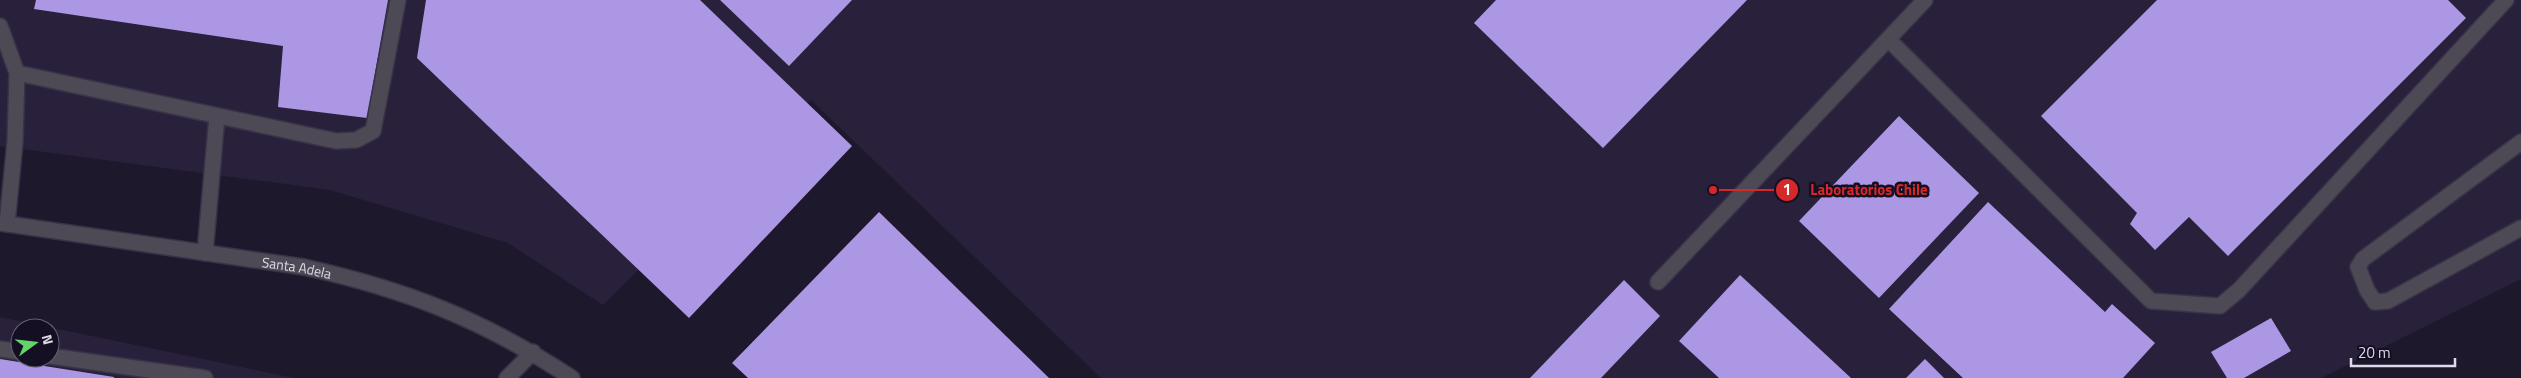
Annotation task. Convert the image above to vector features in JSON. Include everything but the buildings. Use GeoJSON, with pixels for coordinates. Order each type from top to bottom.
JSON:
{"type":"FeatureCollection","features":[{"type":"Feature","properties":{"kind":"street"},"geometry":{"type":"LineString","coordinates":[[17,74],[336,141],[356,140],[373,131],[398,0]]}},
{"type":"Feature","properties":{"kind":"street"},"geometry":{"type":"LineString","coordinates":[[1658,282],[1925,0]]}},
{"type":"Feature","properties":{"kind":"street"},"geometry":{"type":"LineString","coordinates":[[1889,40],[2151,301],[2220,306],[2245,284],[2506,0]]}},
{"type":"Feature","properties":{"kind":"street"},"geometry":{"type":"LineString","coordinates":[[0,26],[17,74],[16,142],[3,224]]}},
{"type":"Feature","properties":{"kind":"street"},"geometry":{"type":"LineString","coordinates":[[204,253],[217,116]]}},
{"type":"Feature","properties":{"kind":"street"},"geometry":{"type":"LineString","coordinates":[[2521,142],[2363,259],[2358,267],[2360,275],[2375,302],[2388,301],[2521,228]]}},
{"type":"Feature","properties":{"kind":"street","name":"Santa Adela"},"geometry":{"type":"LineString","coordinates":[[3,224],[304,267],[403,292],[451,310],[533,352],[572,378]]}},
{"type":"Feature","properties":{"kind":"street"},"geometry":{"type":"LineString","coordinates":[[508,378],[533,352]]}},
{"type":"Feature","properties":{"kind":"street"},"geometry":{"type":"LineString","coordinates":[[60,357],[205,378]]}},
{"type":"Feature","properties":{"kind":"shaded area"},"geometry":{"type":"Polygon","coordinates":[[[0,0],[2521,0],[2521,279],[2321,378],[1101,378],[811,100],[603,305],[508,243],[330,190],[0,146],[0,0]]]}},
{"type":"Feature","properties":{"kind":"shaded area"},"geometry":{"type":"Polygon","coordinates":[[[0,317],[10,319],[10,368],[60,368],[60,329],[294,378],[0,378],[0,317]]]}},
{"type":"Feature","properties":{"kind":"place","name":"Laboratorios Chile"},"geometry":{"type":"Point","coordinates":[1713,190]}}]}
